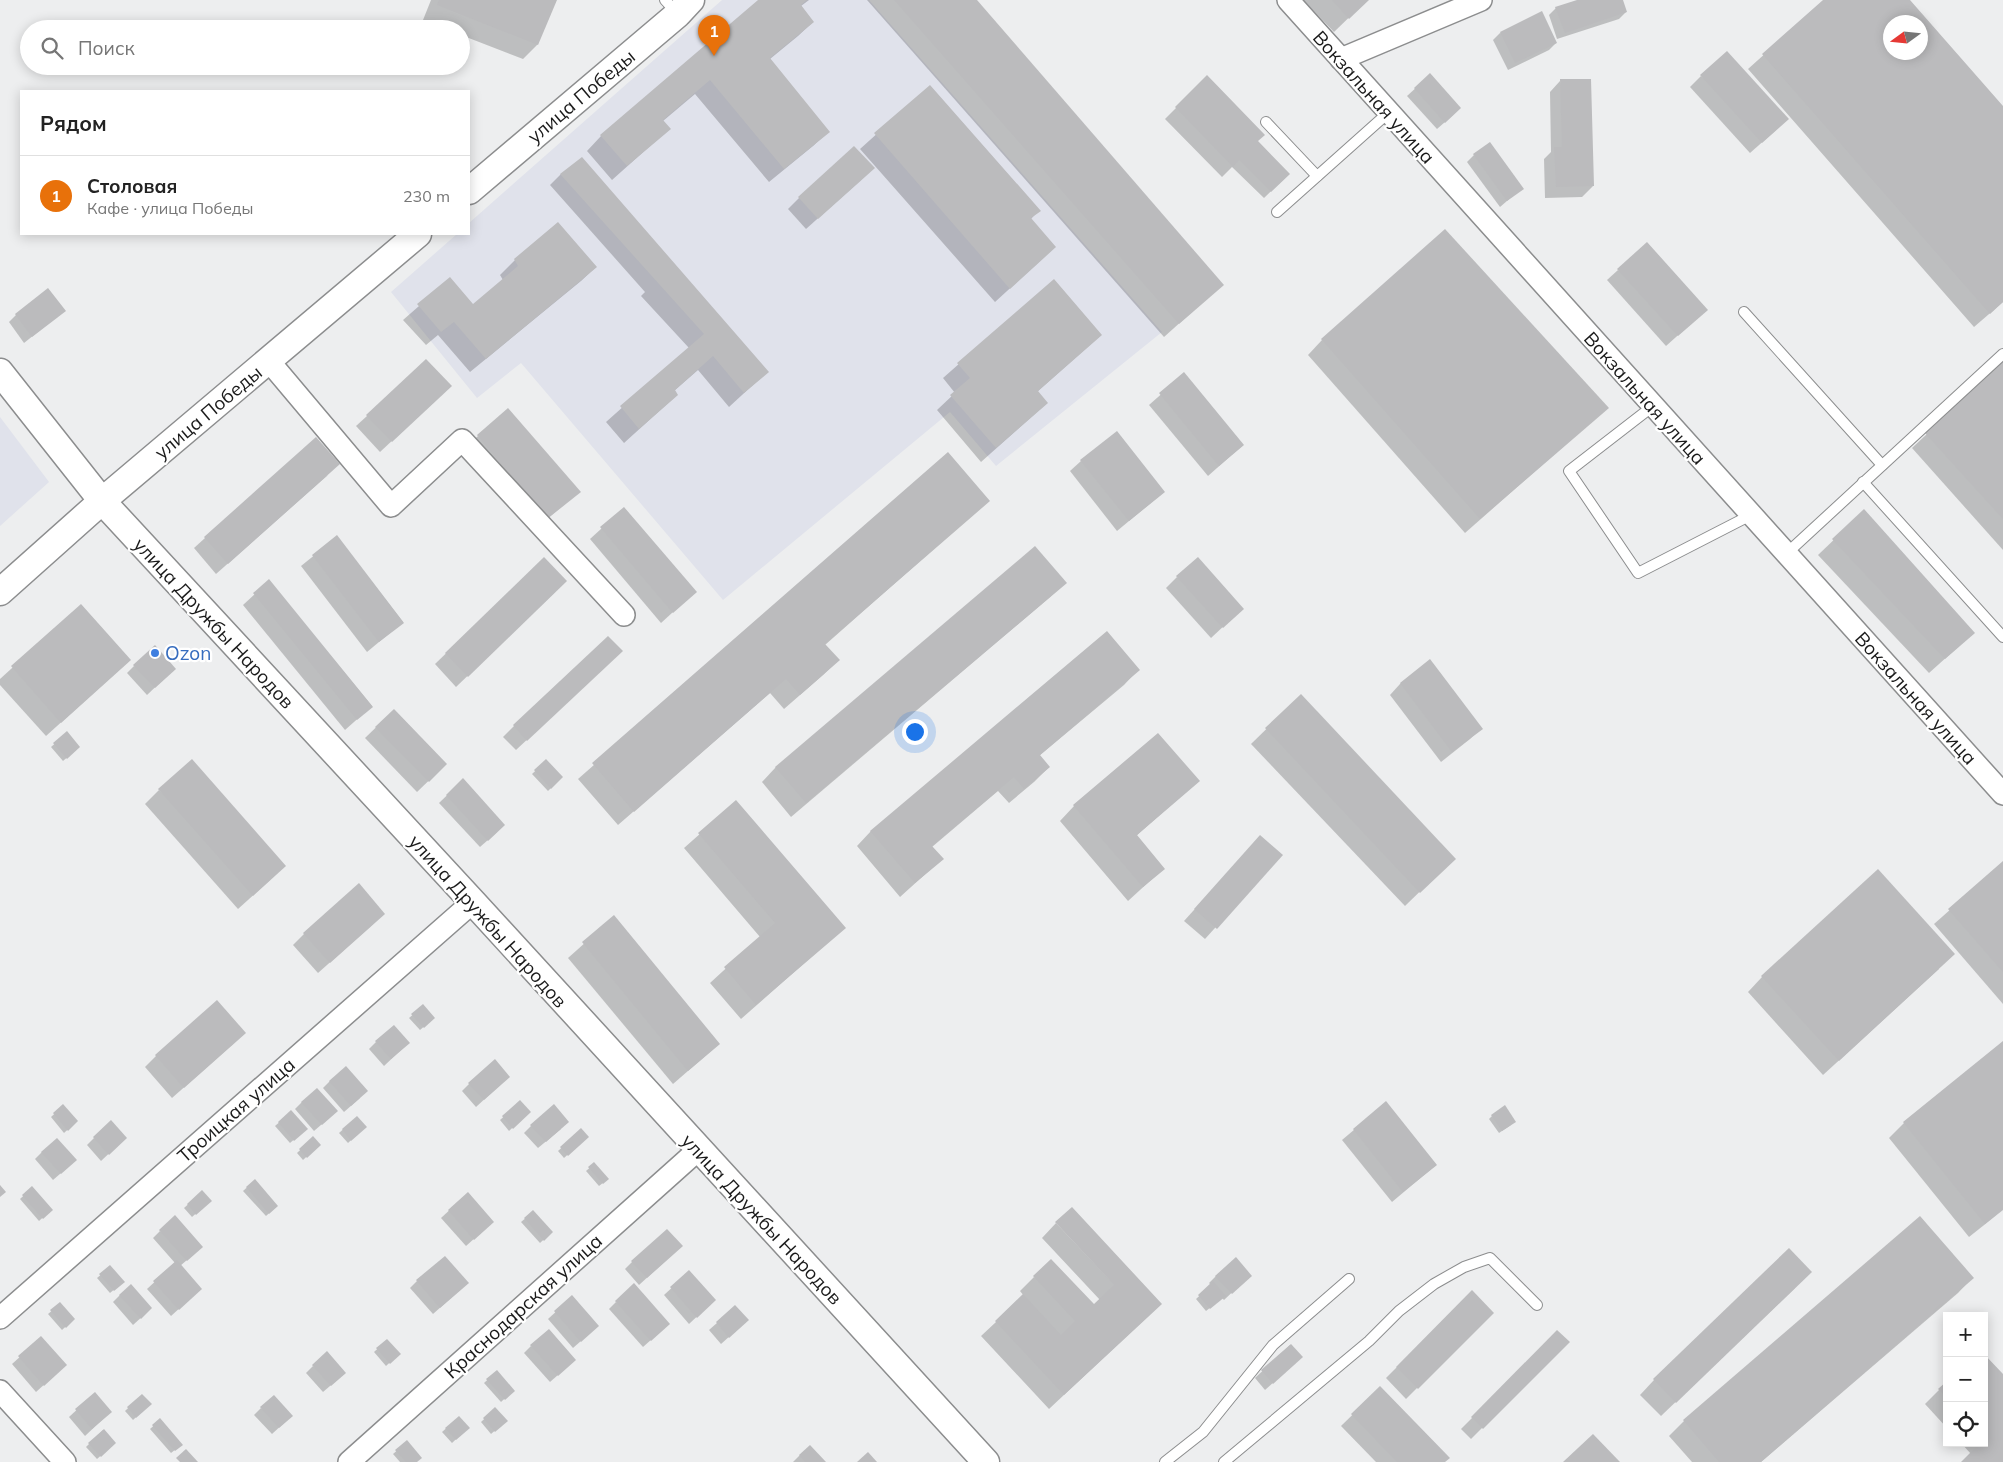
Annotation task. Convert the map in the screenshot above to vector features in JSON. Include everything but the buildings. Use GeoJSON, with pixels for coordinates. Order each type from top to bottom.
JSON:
{"type":"FeatureCollection","features":[{"type":"Feature","properties":{"kind":"street","name":"Вокзальная улица"},"geometry":{"type":"LineString","coordinates":[[1288,0],[2003,794]]}},
{"type":"Feature","properties":{"kind":"street"},"geometry":{"type":"LineString","coordinates":[[1341,59],[1481,0]]}},
{"type":"Feature","properties":{"kind":"street","name":"улица Победы"},"geometry":{"type":"LineString","coordinates":[[470,190],[678,5]]}},
{"type":"Feature","properties":{"kind":"street","name":"улица Победы"},"geometry":{"type":"LineString","coordinates":[[0,592],[102,501],[417,235]]}},
{"type":"Feature","properties":{"kind":"street"},"geometry":{"type":"LineString","coordinates":[[268,360],[391,506],[462,440],[624,615]]}},
{"type":"Feature","properties":{"kind":"street","name":"улица Дружбы Народов"},"geometry":{"type":"LineString","coordinates":[[0,372],[102,501],[473,902],[698,1150],[986,1462]]}},
{"type":"Feature","properties":{"kind":"street","name":"Троицкая улица"},"geometry":{"type":"LineString","coordinates":[[0,1318],[473,902]]}},
{"type":"Feature","properties":{"kind":"street","name":"Краснодарская улица"},"geometry":{"type":"LineString","coordinates":[[349,1462],[698,1150]]}},
{"type":"Feature","properties":{"kind":"street"},"geometry":{"type":"LineString","coordinates":[[0,1391],[65,1462]]}},
{"type":"Feature","properties":{"kind":"lane"},"geometry":{"type":"LineString","coordinates":[[1277,212],[1388,113]]}},
{"type":"Feature","properties":{"kind":"lane"},"geometry":{"type":"LineString","coordinates":[[1266,122],[1317,176]]}},
{"type":"Feature","properties":{"kind":"lane"},"geometry":{"type":"LineString","coordinates":[[1744,312],[1882,465]]}},
{"type":"Feature","properties":{"kind":"lane"},"geometry":{"type":"LineString","coordinates":[[1786,554],[2003,354]]}},
{"type":"Feature","properties":{"kind":"lane"},"geometry":{"type":"LineString","coordinates":[[1653,406],[1568,470],[1638,573],[1750,515]]}},
{"type":"Feature","properties":{"kind":"lane"},"geometry":{"type":"LineString","coordinates":[[1863,482],[2003,636]]}},
{"type":"Feature","properties":{"kind":"lane"},"geometry":{"type":"LineString","coordinates":[[1224,1462],[1369,1341],[1399,1311],[1434,1284],[1464,1267],[1490,1258],[1537,1305]]}},
{"type":"Feature","properties":{"kind":"lane"},"geometry":{"type":"LineString","coordinates":[[1164,1462],[1203,1432],[1273,1346],[1349,1279]]}},
{"type":"Feature","properties":{"kind":"shaded area"},"geometry":{"type":"Polygon","coordinates":[[[722,0],[869,0],[1162,332],[996,466],[950,412],[723,600],[521,363],[477,398],[391,292],[456,235],[470,235],[470,222],[722,0]]]}},
{"type":"Feature","properties":{"kind":"shaded area"},"geometry":{"type":"Polygon","coordinates":[[[0,417],[49,482],[0,526],[0,417]]]}},
{"type":"Feature","properties":{"kind":"place","name":"Столовая"},"geometry":{"type":"Point","coordinates":[714,56]}},
{"type":"Feature","properties":{"kind":"place","name":"Ozon"},"geometry":{"type":"Point","coordinates":[155,653]}}]}
